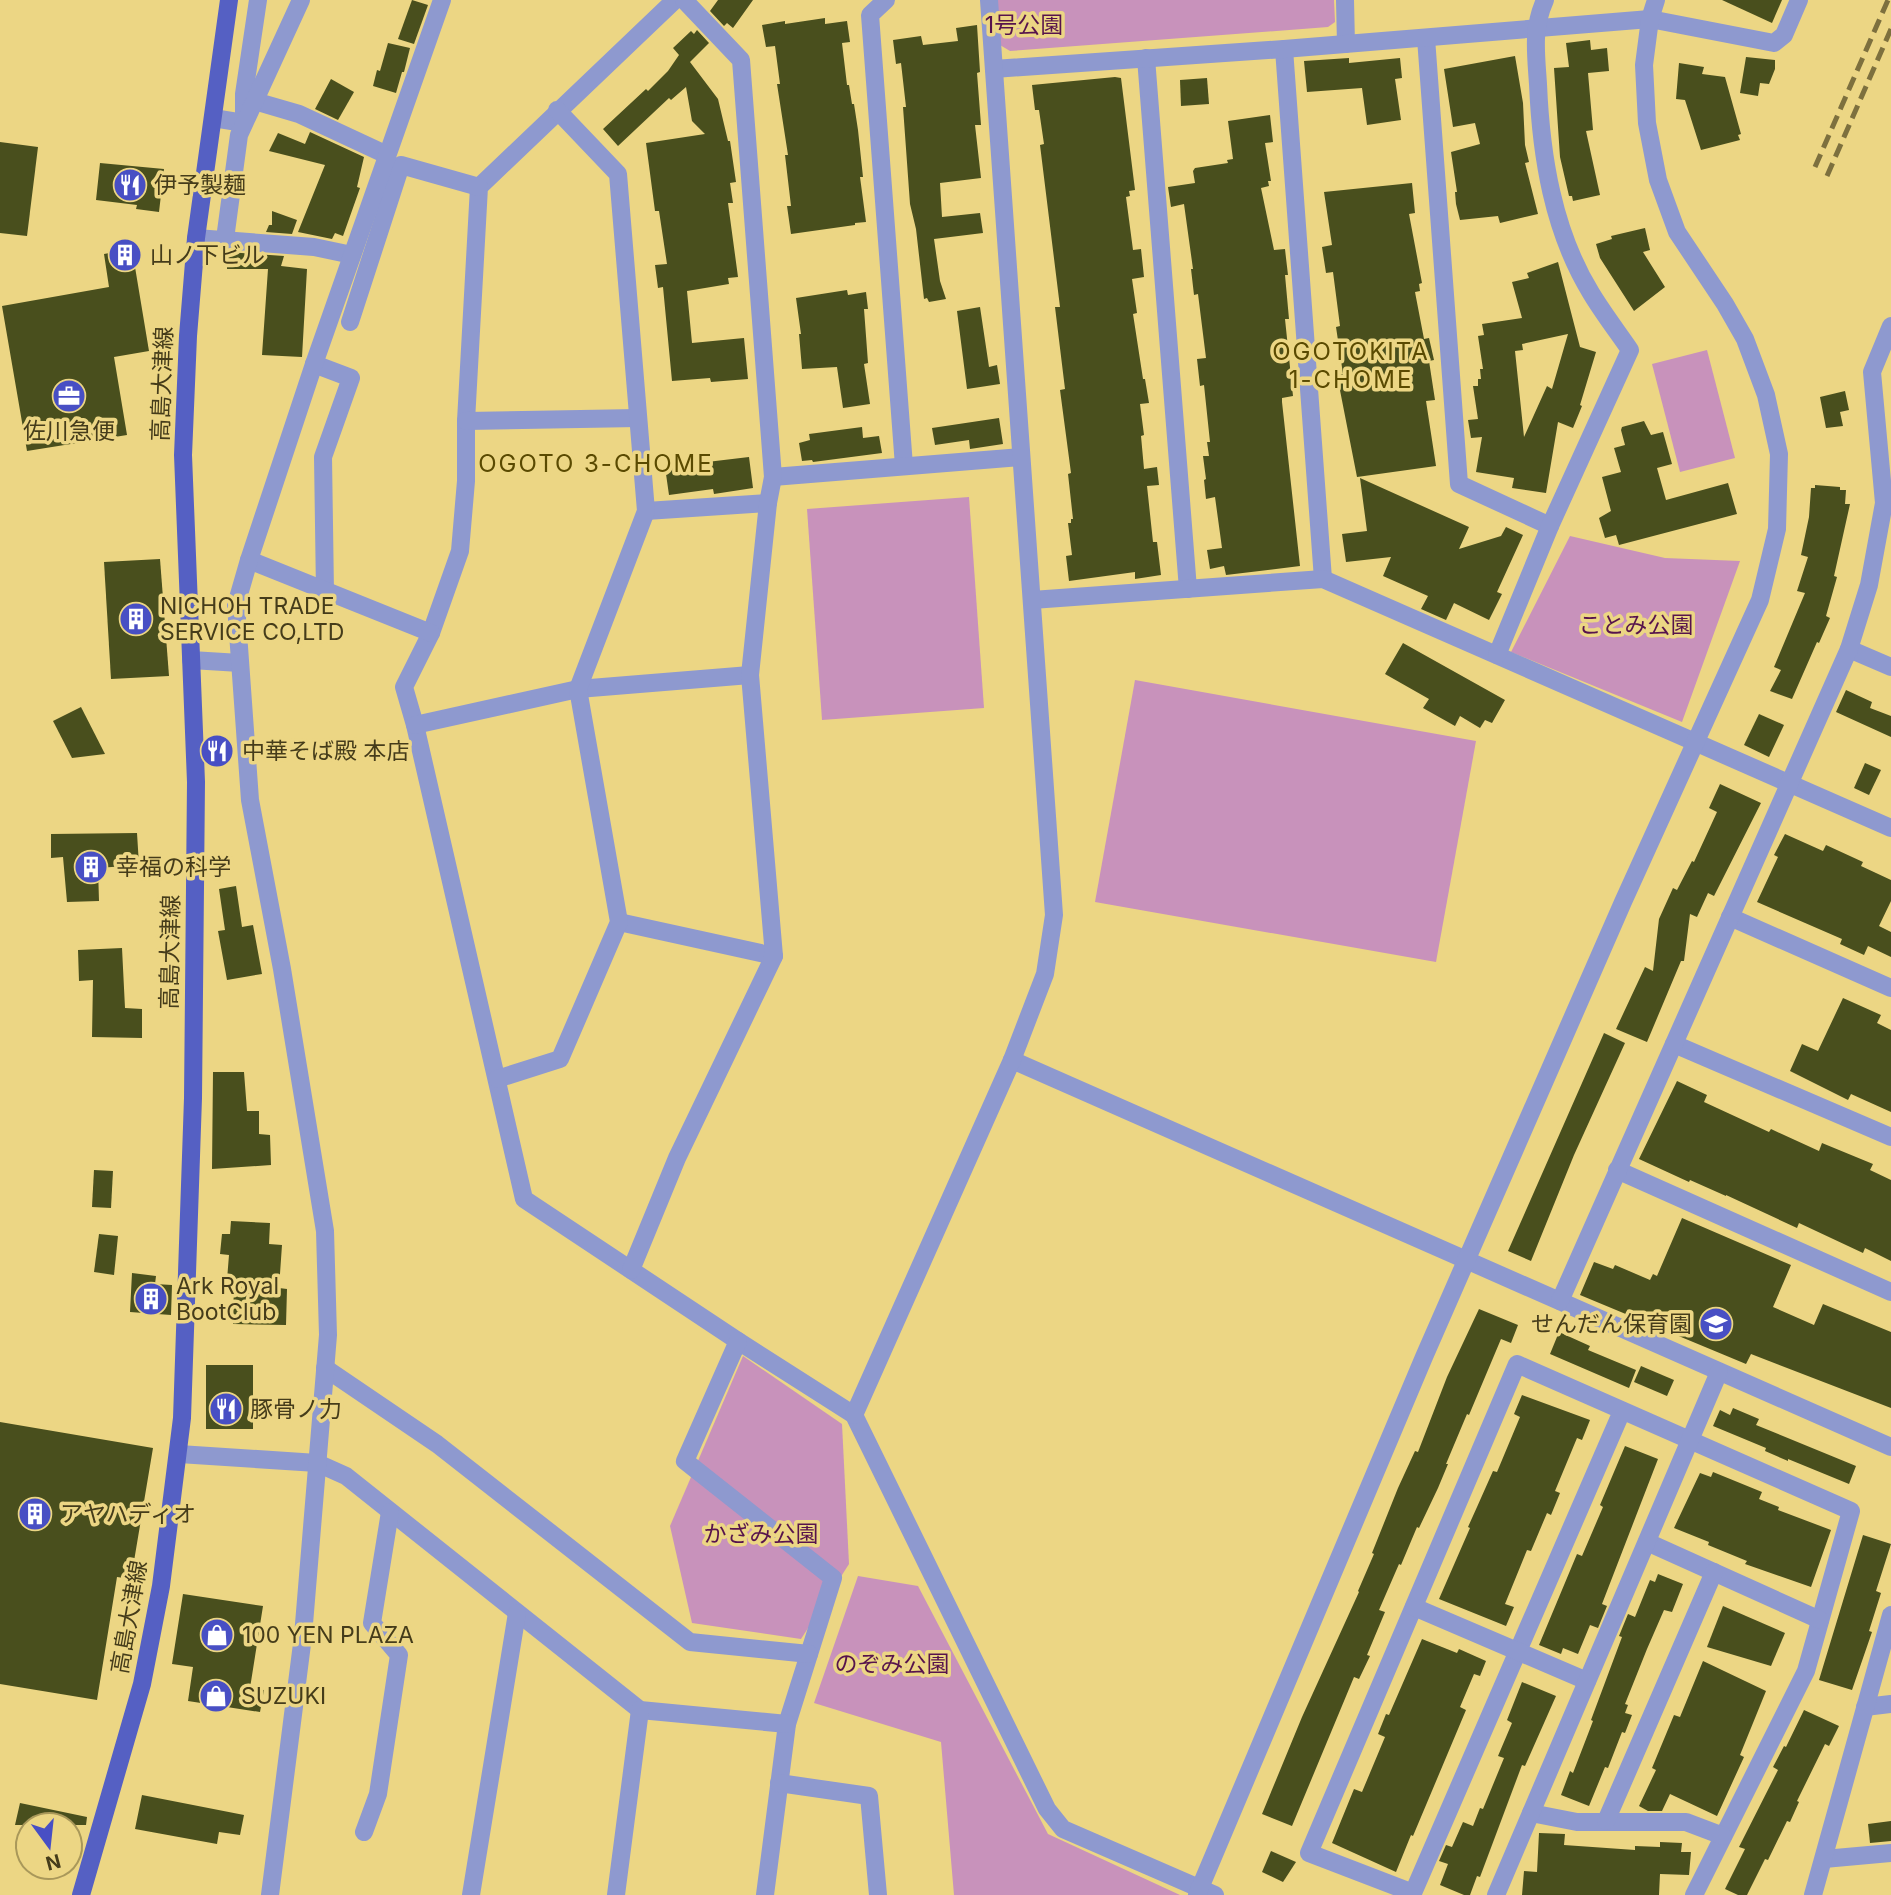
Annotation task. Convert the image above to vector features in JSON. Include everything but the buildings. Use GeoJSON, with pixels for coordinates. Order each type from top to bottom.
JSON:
{"type":"FeatureCollection","features":[{"type":"Feature","properties":{"kind":"main road","name":"高島大津線"},"geometry":{"type":"LineString","coordinates":[[81,1895],[142,1684],[162,1586],[182,1418],[193,1098],[196,782],[183,455],[188,336],[197,238],[229,0]]}},
{"type":"Feature","properties":{"kind":"street"},"geometry":{"type":"LineString","coordinates":[[244,122],[244,94],[258,0]]}},
{"type":"Feature","properties":{"kind":"street"},"geometry":{"type":"LineString","coordinates":[[225,239],[239,135],[301,0]]}},
{"type":"Feature","properties":{"kind":"street"},"geometry":{"type":"LineString","coordinates":[[350,322],[389,176],[387,155],[442,0]]}},
{"type":"Feature","properties":{"kind":"street"},"geometry":{"type":"LineString","coordinates":[[676,0],[557,110],[479,187],[466,421],[466,481],[460,551],[431,633],[404,687],[524,1199],[854,1415],[1047,1809],[1063,1829],[1204,1893],[1419,1370],[1623,902],[1760,600],[1777,529],[1779,454],[1766,395],[1745,339],[1677,232],[1658,180],[1647,123],[1644,65],[1650,19],[1656,0]]}},
{"type":"Feature","properties":{"kind":"street"},"geometry":{"type":"LineString","coordinates":[[631,1270],[677,1158],[774,957],[750,675],[773,477],[741,60],[684,0]]}},
{"type":"Feature","properties":{"kind":"street"},"geometry":{"type":"LineString","coordinates":[[886,0],[870,15],[904,466]]}},
{"type":"Feature","properties":{"kind":"street"},"geometry":{"type":"LineString","coordinates":[[854,1415],[1012,1060],[1045,974],[1054,915],[989,0]]}},
{"type":"Feature","properties":{"kind":"street"},"geometry":{"type":"LineString","coordinates":[[1345,0],[1346,44]]}},
{"type":"Feature","properties":{"kind":"street"},"geometry":{"type":"LineString","coordinates":[[1497,655],[1550,526],[1630,350],[1590,292],[1564,236],[1547,177],[1541,131],[1535,28],[1545,0]]}},
{"type":"Feature","properties":{"kind":"street"},"geometry":{"type":"LineString","coordinates":[[994,69],[1650,19],[1774,43],[1784,35],[1800,0]]}},
{"type":"Feature","properties":{"kind":"street"},"geometry":{"type":"LineString","coordinates":[[1426,38],[1459,484],[1550,526]]}},
{"type":"Feature","properties":{"kind":"street"},"geometry":{"type":"LineString","coordinates":[[1284,49],[1323,579]]}},
{"type":"Feature","properties":{"kind":"street"},"geometry":{"type":"LineString","coordinates":[[1146,58],[1188,589]]}},
{"type":"Feature","properties":{"kind":"street"},"geometry":{"type":"LineString","coordinates":[[254,101],[299,114],[387,155]]}},
{"type":"Feature","properties":{"kind":"street"},"geometry":{"type":"LineString","coordinates":[[497,1079],[560,1059],[619,922],[578,689],[646,511],[618,174],[557,110]]}},
{"type":"Feature","properties":{"kind":"street"},"geometry":{"type":"LineString","coordinates":[[213,118],[244,122]]}},
{"type":"Feature","properties":{"kind":"street"},"geometry":{"type":"LineString","coordinates":[[271,1895],[303,1636],[328,1335],[325,1231],[282,969],[250,800],[236,605],[352,255],[389,176],[401,165],[479,187]]}},
{"type":"Feature","properties":{"kind":"street"},"geometry":{"type":"LineString","coordinates":[[197,238],[314,247],[352,255]]}},
{"type":"Feature","properties":{"kind":"street"},"geometry":{"type":"LineString","coordinates":[[1560,1301],[1849,649],[1869,585],[1888,505],[1872,372],[1891,326]]}},
{"type":"Feature","properties":{"kind":"street"},"geometry":{"type":"LineString","coordinates":[[314,364],[351,378],[323,457],[325,592]]}},
{"type":"Feature","properties":{"kind":"street"},"geometry":{"type":"LineString","coordinates":[[466,421],[638,418]]}},
{"type":"Feature","properties":{"kind":"street"},"geometry":{"type":"LineString","coordinates":[[773,477],[1021,457]]}},
{"type":"Feature","properties":{"kind":"street"},"geometry":{"type":"LineString","coordinates":[[646,511],[768,503]]}},
{"type":"Feature","properties":{"kind":"street"},"geometry":{"type":"LineString","coordinates":[[249,560],[431,633]]}},
{"type":"Feature","properties":{"kind":"street"},"geometry":{"type":"LineString","coordinates":[[1031,600],[1323,579],[1891,828]]}},
{"type":"Feature","properties":{"kind":"street"},"geometry":{"type":"LineString","coordinates":[[1849,649],[1891,667]]}},
{"type":"Feature","properties":{"kind":"street"},"geometry":{"type":"LineString","coordinates":[[191,660],[240,663]]}},
{"type":"Feature","properties":{"kind":"street"},"geometry":{"type":"LineString","coordinates":[[415,725],[578,689],[750,675]]}},
{"type":"Feature","properties":{"kind":"street"},"geometry":{"type":"LineString","coordinates":[[1730,917],[1891,988]]}},
{"type":"Feature","properties":{"kind":"street"},"geometry":{"type":"LineString","coordinates":[[619,922],[774,957]]}},
{"type":"Feature","properties":{"kind":"street"},"geometry":{"type":"LineString","coordinates":[[1674,1044],[1891,1137]]}},
{"type":"Feature","properties":{"kind":"street"},"geometry":{"type":"LineString","coordinates":[[1012,1060],[1891,1447]]}},
{"type":"Feature","properties":{"kind":"street"},"geometry":{"type":"LineString","coordinates":[[1617,1170],[1891,1292]]}},
{"type":"Feature","properties":{"kind":"street"},"geometry":{"type":"LineString","coordinates":[[738,1341],[685,1461],[834,1578],[787,1724],[765,1895]]}},
{"type":"Feature","properties":{"kind":"street"},"geometry":{"type":"LineString","coordinates":[[1622,1411],[1413,1893],[1309,1853],[1517,1364],[1851,1511],[1805,1671],[1695,1895]]}},
{"type":"Feature","properties":{"kind":"street"},"geometry":{"type":"LineString","coordinates":[[325,1368],[437,1444],[690,1642],[809,1654]]}},
{"type":"Feature","properties":{"kind":"street"},"geometry":{"type":"LineString","coordinates":[[1496,1895],[1720,1372]]}},
{"type":"Feature","properties":{"kind":"street"},"geometry":{"type":"LineString","coordinates":[[179,1454],[317,1463],[346,1476],[640,1710],[787,1724]]}},
{"type":"Feature","properties":{"kind":"street"},"geometry":{"type":"LineString","coordinates":[[364,1832],[378,1794],[399,1655],[372,1623],[390,1512]]}},
{"type":"Feature","properties":{"kind":"street"},"geometry":{"type":"LineString","coordinates":[[1647,1542],[1820,1620]]}},
{"type":"Feature","properties":{"kind":"street"},"geometry":{"type":"LineString","coordinates":[[1606,1821],[1714,1572]]}},
{"type":"Feature","properties":{"kind":"street"},"geometry":{"type":"LineString","coordinates":[[1414,1607],[1587,1681]]}},
{"type":"Feature","properties":{"kind":"street"},"geometry":{"type":"LineString","coordinates":[[471,1895],[517,1613]]}},
{"type":"Feature","properties":{"kind":"street"},"geometry":{"type":"LineString","coordinates":[[1813,1895],[1891,1615]]}},
{"type":"Feature","properties":{"kind":"street"},"geometry":{"type":"LineString","coordinates":[[1865,1707],[1891,1704]]}},
{"type":"Feature","properties":{"kind":"street"},"geometry":{"type":"LineString","coordinates":[[616,1895],[640,1710]]}},
{"type":"Feature","properties":{"kind":"street"},"geometry":{"type":"LineString","coordinates":[[779,1783],[869,1796],[878,1895]]}},
{"type":"Feature","properties":{"kind":"street"},"geometry":{"type":"LineString","coordinates":[[1531,1813],[1577,1822],[1686,1822],[1723,1836]]}},
{"type":"Feature","properties":{"kind":"street"},"geometry":{"type":"LineString","coordinates":[[1824,1859],[1891,1853]]}},
{"type":"Feature","properties":{"kind":"green space","name":"1号公園"},"geometry":{"type":"Polygon","coordinates":[[[997,0],[1334,0],[1335,22],[1328,27],[1010,51],[1000,45],[997,0]]]}},
{"type":"Feature","properties":{"kind":"green space"},"geometry":{"type":"Polygon","coordinates":[[[1707,350],[1735,458],[1680,472],[1652,364],[1707,350]]]}},
{"type":"Feature","properties":{"kind":"green space"},"geometry":{"type":"Polygon","coordinates":[[[969,497],[984,708],[822,720],[807,509],[969,497]]]}},
{"type":"Feature","properties":{"kind":"green space","name":"ことみ公園"},"geometry":{"type":"Polygon","coordinates":[[[1570,536],[1665,558],[1740,561],[1682,722],[1511,652],[1570,536]]]}},
{"type":"Feature","properties":{"kind":"green space"},"geometry":{"type":"Polygon","coordinates":[[[1135,680],[1476,741],[1436,962],[1095,902],[1135,680]]]}},
{"type":"Feature","properties":{"kind":"green space","name":"かざみ公園"},"geometry":{"type":"Polygon","coordinates":[[[743,1356],[842,1424],[849,1564],[801,1639],[692,1623],[670,1526],[743,1356]]]}},
{"type":"Feature","properties":{"kind":"green space","name":"のぞみ公園"},"geometry":{"type":"Polygon","coordinates":[[[858,1576],[918,1586],[1048,1834],[1180,1895],[954,1895],[941,1742],[814,1703],[858,1576]]]}},
{"type":"Feature","properties":{"kind":"railway"},"geometry":{"type":"LineString","coordinates":[[1815,167],[1888,0]]}},
{"type":"Feature","properties":{"kind":"railway"},"geometry":{"type":"LineString","coordinates":[[1827,176],[1891,29]]}},
{"type":"Feature","properties":{"kind":"place","name":"伊予製麺"},"geometry":{"type":"Point","coordinates":[130,185]}},
{"type":"Feature","properties":{"kind":"place","name":"山ノ下ビル"},"geometry":{"type":"Point","coordinates":[125,255]}},
{"type":"Feature","properties":{"kind":"place","name":"佐川急便"},"geometry":{"type":"Point","coordinates":[69,396]}},
{"type":"Feature","properties":{"kind":"place","name":"NICHOH TRADE SERVICE CO,LTD"},"geometry":{"type":"Point","coordinates":[136,619]}},
{"type":"Feature","properties":{"kind":"place","name":"中華そば殿 本店"},"geometry":{"type":"Point","coordinates":[217,751]}},
{"type":"Feature","properties":{"kind":"place","name":"幸福の科学"},"geometry":{"type":"Point","coordinates":[91,867]}},
{"type":"Feature","properties":{"kind":"place","name":"Ark Royal BootClub"},"geometry":{"type":"Point","coordinates":[151,1299]}},
{"type":"Feature","properties":{"kind":"place","name":"せんだん保育園"},"geometry":{"type":"Point","coordinates":[1716,1324]}},
{"type":"Feature","properties":{"kind":"place","name":"豚骨ノ力"},"geometry":{"type":"Point","coordinates":[226,1409]}},
{"type":"Feature","properties":{"kind":"place","name":"アヤハディオ"},"geometry":{"type":"Point","coordinates":[35,1514]}},
{"type":"Feature","properties":{"kind":"place","name":"100 YEN PLAZA"},"geometry":{"type":"Point","coordinates":[217,1635]}},
{"type":"Feature","properties":{"kind":"place","name":"SUZUKI"},"geometry":{"type":"Point","coordinates":[216,1696]}},
{"type":"Feature","properties":{"kind":"district","name":"OGOTOKITA 1-CHOME"},"geometry":{"type":"Point","coordinates":[1351,366]}},
{"type":"Feature","properties":{"kind":"district","name":"OGOTO 3-CHOME"},"geometry":{"type":"Point","coordinates":[596,464]}}]}
